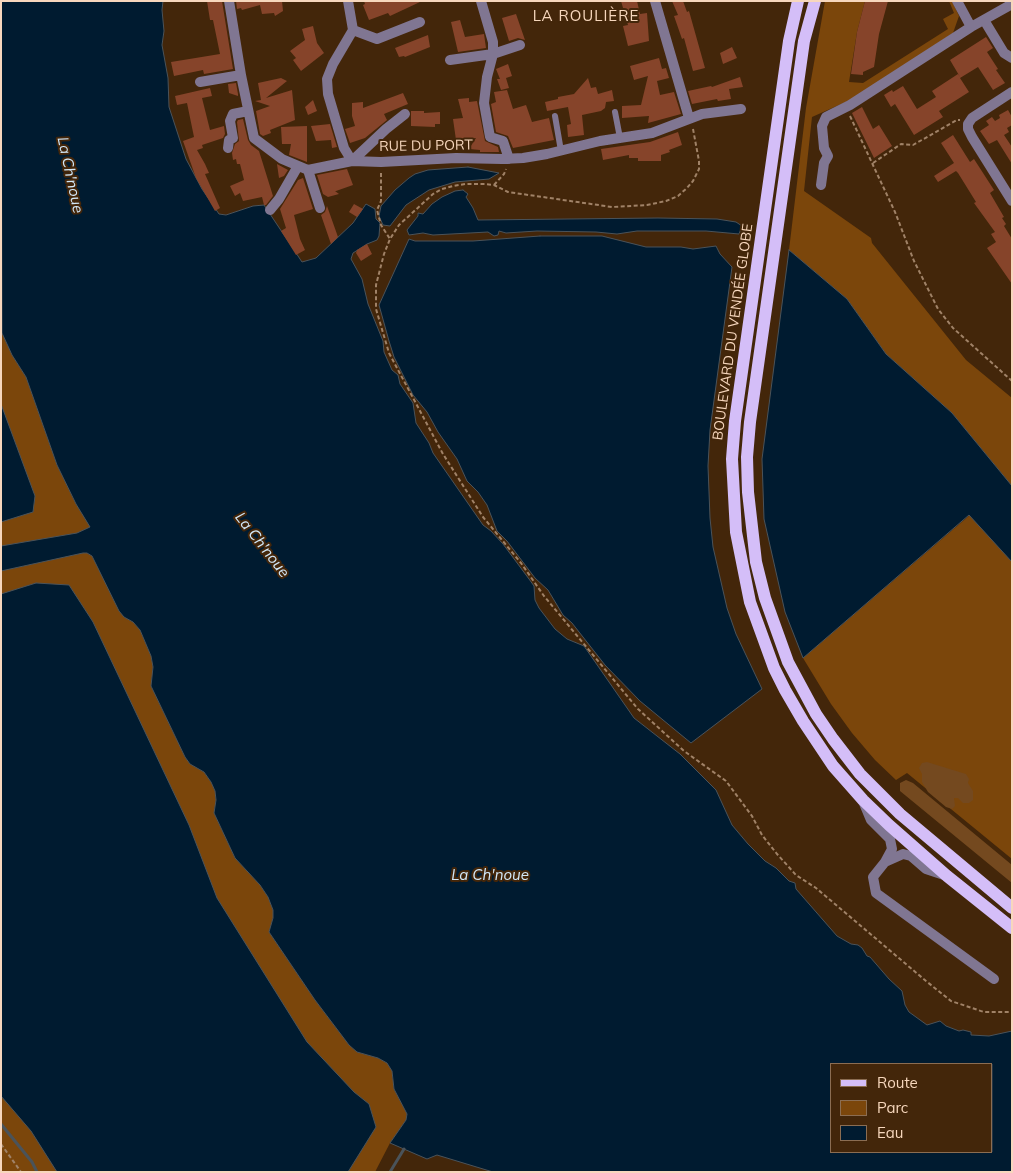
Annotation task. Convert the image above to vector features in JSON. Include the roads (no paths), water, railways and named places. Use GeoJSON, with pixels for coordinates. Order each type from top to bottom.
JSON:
{"type":"FeatureCollection","features":[{"type":"Feature","properties":{"kind":"main road","name":"BOULEVARD DU VENDÉE GLOBE"},"geometry":{"type":"LineString","coordinates":[[798,1],[789,41],[735,421],[732,459],[735,523],[750,602],[774,668],[788,696],[833,766],[863,800],[948,876],[1012,928]]}},
{"type":"Feature","properties":{"kind":"main road"},"geometry":{"type":"LineString","coordinates":[[815,1],[803,50],[750,422],[747,457],[748,492],[756,562],[765,598],[788,662],[816,714],[833,739],[860,774],[900,814],[1012,908]]}},
{"type":"Feature","properties":{"kind":"street"},"geometry":{"type":"LineString","coordinates":[[229,1],[254,138],[282,159],[308,170],[320,208]]}},
{"type":"Feature","properties":{"kind":"street"},"geometry":{"type":"LineString","coordinates":[[348,1],[353,30],[333,64],[327,79],[328,94],[342,139],[352,161],[405,114]]}},
{"type":"Feature","properties":{"kind":"street"},"geometry":{"type":"LineString","coordinates":[[481,1],[493,42],[493,54],[487,77],[484,104],[490,137],[503,141],[509,159]]}},
{"type":"Feature","properties":{"kind":"street"},"geometry":{"type":"LineString","coordinates":[[655,1],[689,118]]}},
{"type":"Feature","properties":{"kind":"street"},"geometry":{"type":"LineString","coordinates":[[957,1],[971,28]]}},
{"type":"Feature","properties":{"kind":"street"},"geometry":{"type":"LineString","coordinates":[[821,185],[824,163],[828,156],[824,148],[822,126],[826,117],[1012,4]]}},
{"type":"Feature","properties":{"kind":"street"},"geometry":{"type":"LineString","coordinates":[[984,20],[1004,53],[1012,58]]}},
{"type":"Feature","properties":{"kind":"street"},"geometry":{"type":"LineString","coordinates":[[353,30],[377,40],[420,22]]}},
{"type":"Feature","properties":{"kind":"street"},"geometry":{"type":"LineString","coordinates":[[450,60],[493,54],[520,45]]}},
{"type":"Feature","properties":{"kind":"street"},"geometry":{"type":"LineString","coordinates":[[200,82],[241,75]]}},
{"type":"Feature","properties":{"kind":"street"},"geometry":{"type":"LineString","coordinates":[[1012,92],[969,121],[968,130],[1012,201]]}},
{"type":"Feature","properties":{"kind":"street","name":"RUE DU PORT"},"geometry":{"type":"LineString","coordinates":[[308,170],[352,161],[369,160],[381,162],[456,158],[523,158],[662,130],[702,114],[741,109]]}},
{"type":"Feature","properties":{"kind":"street"},"geometry":{"type":"LineString","coordinates":[[228,148],[229,140],[233,138],[230,121],[233,114],[248,111]]}},
{"type":"Feature","properties":{"kind":"street"},"geometry":{"type":"LineString","coordinates":[[270,210],[279,200],[298,166]]}},
{"type":"Feature","properties":{"kind":"street"},"geometry":{"type":"LineString","coordinates":[[863,800],[870,820],[890,838],[892,849],[873,878],[876,893],[994,979]]}},
{"type":"Feature","properties":{"kind":"street"},"geometry":{"type":"LineString","coordinates":[[885,862],[903,854],[910,856],[926,869],[948,876]]}},
{"type":"Feature","properties":{"kind":"lane"},"geometry":{"type":"LineString","coordinates":[[615,112],[620,138]]}},
{"type":"Feature","properties":{"kind":"lane"},"geometry":{"type":"LineString","coordinates":[[555,116],[561,151]]}},
{"type":"Feature","properties":{"kind":"water","name":"La Ch'noue"},"geometry":{"type":"Polygon","coordinates":[[[1,1],[163,1],[164,31],[162,45],[168,78],[169,107],[186,159],[202,189],[219,214],[226,215],[253,206],[264,205],[302,262],[316,258],[353,223],[366,204],[375,209],[376,219],[380,223],[379,236],[377,240],[353,253],[351,259],[362,279],[368,304],[383,341],[384,352],[392,370],[398,375],[400,384],[413,403],[416,423],[433,453],[483,525],[503,544],[534,586],[535,600],[555,629],[567,639],[584,646],[634,718],[680,754],[716,790],[732,825],[748,844],[789,881],[795,883],[796,889],[837,936],[862,948],[867,956],[902,991],[905,1005],[909,1012],[927,1025],[940,1021],[946,1026],[959,1031],[971,1032],[971,1035],[989,1036],[1012,1031],[1012,1172],[493,1172],[437,1155],[427,1159],[390,1143],[406,1120],[407,1114],[394,1089],[392,1071],[387,1063],[378,1058],[357,1052],[349,1045],[315,1000],[269,932],[273,910],[268,897],[260,885],[235,858],[214,813],[216,800],[211,782],[204,772],[190,764],[185,757],[151,686],[153,667],[151,656],[140,630],[119,611],[92,556],[83,553],[1,571],[1,546],[77,533],[90,527],[76,504],[57,465],[26,377],[12,355],[2,333],[1,1]]]}},
{"type":"Feature","properties":{"kind":"water"},"geometry":{"type":"Polygon","coordinates":[[[468,167],[499,173],[489,179],[455,182],[429,190],[406,205],[390,226],[383,225],[379,216],[381,206],[409,178],[428,170],[468,167]]]}},
{"type":"Feature","properties":{"kind":"water"},"geometry":{"type":"Polygon","coordinates":[[[463,190],[468,194],[466,197],[478,220],[717,219],[736,222],[742,226],[739,234],[706,231],[637,231],[617,234],[537,231],[506,233],[499,231],[498,235],[494,236],[488,232],[409,235],[407,230],[418,216],[418,213],[423,214],[442,197],[455,191],[463,190]]]}},
{"type":"Feature","properties":{"kind":"water"},"geometry":{"type":"Polygon","coordinates":[[[540,236],[602,236],[646,247],[693,249],[716,246],[720,254],[732,267],[710,430],[708,466],[710,518],[713,547],[727,608],[736,634],[762,689],[691,743],[640,701],[605,665],[572,623],[563,615],[548,590],[535,578],[497,531],[487,505],[467,481],[457,459],[427,412],[413,395],[394,357],[389,341],[379,305],[409,239],[415,241],[473,241],[540,236]]]}},
{"type":"Feature","properties":{"kind":"water"},"geometry":{"type":"Polygon","coordinates":[[[789,250],[847,299],[886,354],[952,413],[1012,486],[1012,562],[969,515],[803,658],[785,612],[764,519],[762,459],[789,250]]]}},
{"type":"Feature","properties":{"kind":"water"},"geometry":{"type":"Polygon","coordinates":[[[1,404],[35,496],[33,512],[1,522],[1,404]]]}},
{"type":"Feature","properties":{"kind":"water"},"geometry":{"type":"Polygon","coordinates":[[[36,583],[69,585],[93,622],[189,825],[217,898],[307,1042],[354,1092],[369,1104],[376,1127],[348,1172],[57,1172],[31,1131],[1,1096],[1,594],[36,583]]]}},
{"type":"Feature","properties":{"kind":"waterway"},"geometry":{"type":"LineString","coordinates":[[1,1124],[32,1162],[37,1172]]}},
{"type":"Feature","properties":{"kind":"waterway"},"geometry":{"type":"LineString","coordinates":[[390,1172],[404,1149]]}},
{"type":"Feature","properties":{"kind":"district","name":"LA ROULIÈRE"},"geometry":{"type":"Point","coordinates":[586,16]}}]}
